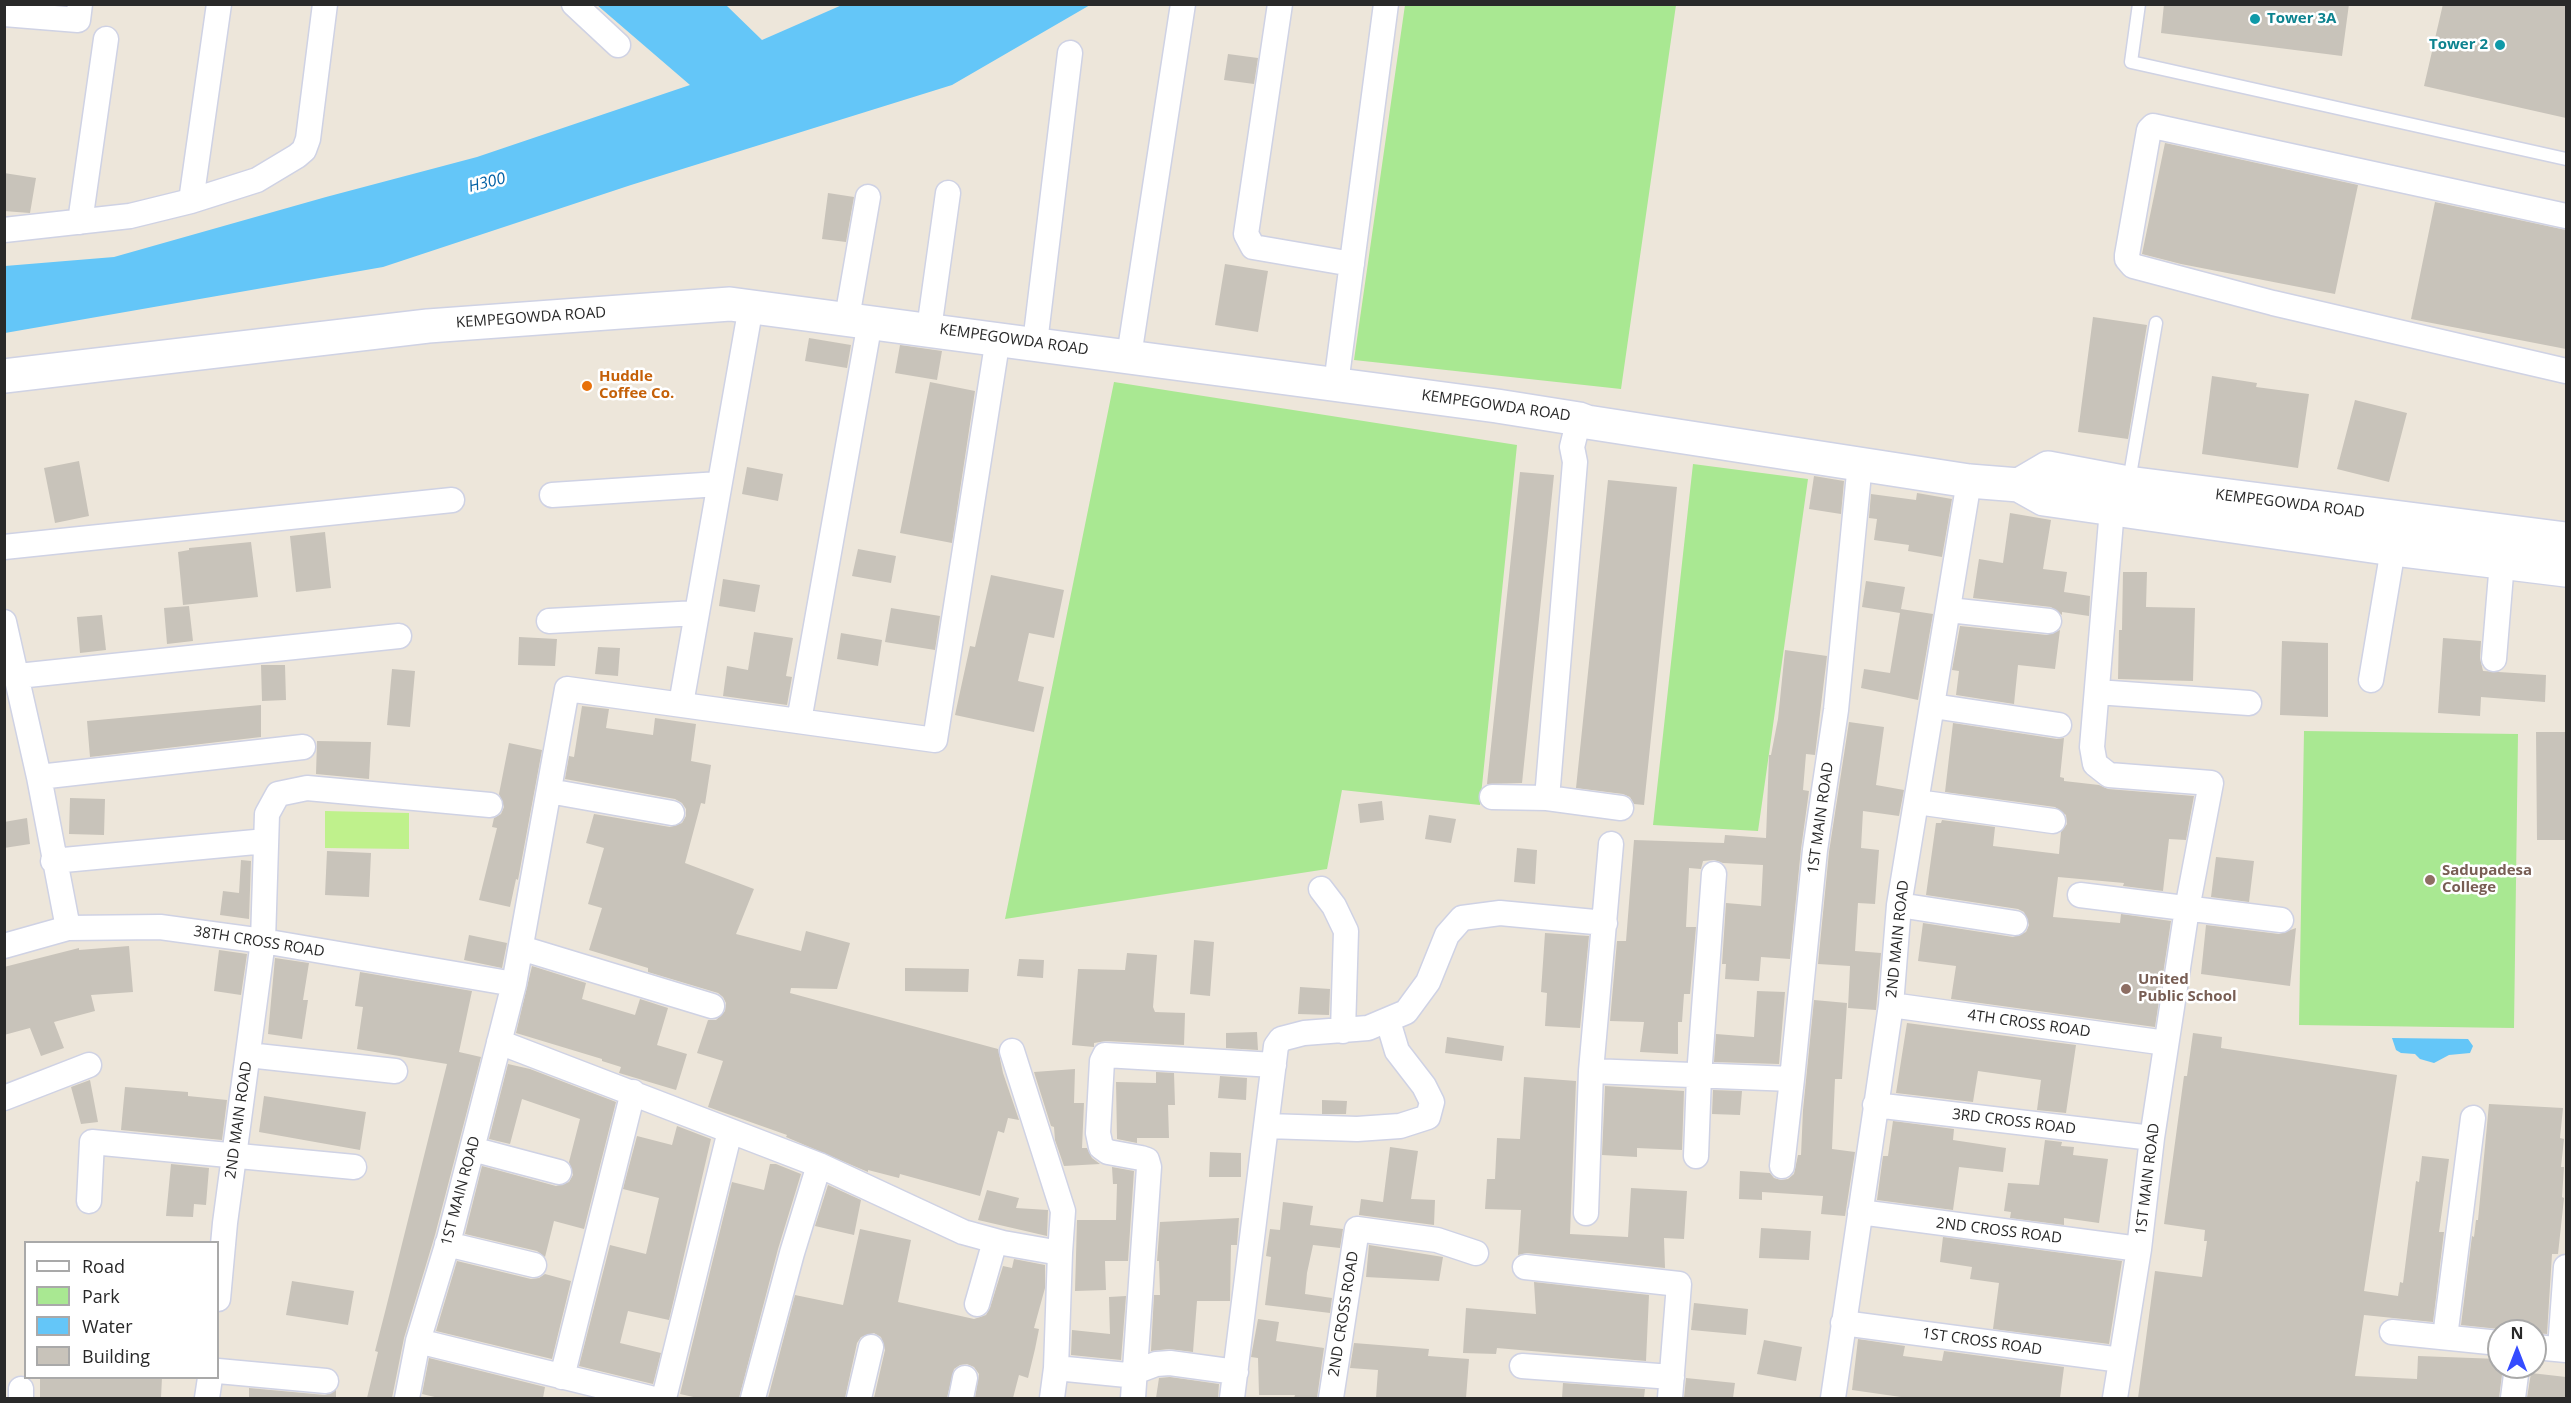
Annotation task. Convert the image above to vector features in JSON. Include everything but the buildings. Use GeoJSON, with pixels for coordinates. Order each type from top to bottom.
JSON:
{"type":"FeatureCollection","features":[{"type":"Feature","properties":{"kind":"street"},"geometry":{"type":"LineString","coordinates":[[190,201],[219,4]]}},
{"type":"Feature","properties":{"kind":"street"},"geometry":{"type":"LineString","coordinates":[[574,4],[618,45]]}},
{"type":"Feature","properties":{"kind":"street"},"geometry":{"type":"LineString","coordinates":[[1129,356],[1183,4]]}},
{"type":"Feature","properties":{"kind":"street"},"geometry":{"type":"LineString","coordinates":[[1280,4],[1246,234],[1253,246],[1352,264]]}},
{"type":"Feature","properties":{"kind":"street"},"geometry":{"type":"LineString","coordinates":[[1336,384],[1386,4]]}},
{"type":"Feature","properties":{"kind":"street"},"geometry":{"type":"LineString","coordinates":[[4,230],[130,216],[190,201],[256,180],[304,150],[308,139],[327,5]]}},
{"type":"Feature","properties":{"kind":"street"},"geometry":{"type":"LineString","coordinates":[[4,14],[79,12]]}},
{"type":"Feature","properties":{"kind":"street"},"geometry":{"type":"LineString","coordinates":[[80,222],[106,39]]}},
{"type":"Feature","properties":{"kind":"street"},"geometry":{"type":"LineString","coordinates":[[1035,343],[1070,53]]}},
{"type":"Feature","properties":{"kind":"street"},"geometry":{"type":"LineString","coordinates":[[2566,216],[2153,126],[2149,130],[2127,259],[2133,266],[2273,303],[2566,371]]}},
{"type":"Feature","properties":{"kind":"street"},"geometry":{"type":"LineString","coordinates":[[929,329],[948,193]]}},
{"type":"Feature","properties":{"kind":"street"},"geometry":{"type":"LineString","coordinates":[[799,721],[859,320],[868,196]]}},
{"type":"Feature","properties":{"kind":"street","name":"KEMPEGOWDA ROAD"},"geometry":{"type":"LineString","coordinates":[[4,376],[428,326],[730,304],[1336,384],[1583,420],[1969,481],[2019,484],[2048,468],[2120,496],[2393,549],[2566,570]]}},
{"type":"Feature","properties":{"kind":"street"},"geometry":{"type":"LineString","coordinates":[[751,306],[681,704],[935,740],[998,338]]}},
{"type":"Feature","properties":{"kind":"street"},"geometry":{"type":"LineString","coordinates":[[1547,798],[1575,462],[1582,449],[1583,420]]}},
{"type":"Feature","properties":{"kind":"street","name":"1ST MAIN ROAD"},"geometry":{"type":"LineString","coordinates":[[1782,1166],[1815,850],[1836,710],[1860,464]]}},
{"type":"Feature","properties":{"kind":"street","name":"2ND MAIN ROAD"},"geometry":{"type":"LineString","coordinates":[[1833,1398],[1891,1005],[1899,905],[1969,481]]}},
{"type":"Feature","properties":{"kind":"street"},"geometry":{"type":"LineString","coordinates":[[552,495],[719,484]]}},
{"type":"Feature","properties":{"kind":"street"},"geometry":{"type":"LineString","coordinates":[[2120,496],[2097,692],[2249,703]]}},
{"type":"Feature","properties":{"kind":"street","name":"KEMPEGOWDA ROAD"},"geometry":{"type":"LineString","coordinates":[[2120,496],[2566,539]]}},
{"type":"Feature","properties":{"kind":"street"},"geometry":{"type":"LineString","coordinates":[[4,548],[452,500]]}},
{"type":"Feature","properties":{"kind":"street"},"geometry":{"type":"LineString","coordinates":[[2371,680],[2393,549]]}},
{"type":"Feature","properties":{"kind":"street"},"geometry":{"type":"LineString","coordinates":[[2494,658],[2502,562]]}},
{"type":"Feature","properties":{"kind":"street"},"geometry":{"type":"LineString","coordinates":[[1949,610],[2049,621]]}},
{"type":"Feature","properties":{"kind":"street"},"geometry":{"type":"LineString","coordinates":[[549,621],[697,613]]}},
{"type":"Feature","properties":{"kind":"street"},"geometry":{"type":"LineString","coordinates":[[4,622],[18,676],[68,928]]}},
{"type":"Feature","properties":{"kind":"street"},"geometry":{"type":"LineString","coordinates":[[18,676],[399,636]]}},
{"type":"Feature","properties":{"kind":"street","name":"1ST MAIN ROAD"},"geometry":{"type":"LineString","coordinates":[[407,1398],[418,1341],[447,1244],[514,984],[567,689],[681,704]]}},
{"type":"Feature","properties":{"kind":"street","name":"1ST MAIN ROAD"},"geometry":{"type":"LineString","coordinates":[[2097,692],[2092,747],[2095,764],[2109,775],[2211,783],[2187,909],[2166,1043],[2139,1249],[2115,1398]]}},
{"type":"Feature","properties":{"kind":"street"},"geometry":{"type":"LineString","coordinates":[[1933,706],[2059,725]]}},
{"type":"Feature","properties":{"kind":"street"},"geometry":{"type":"LineString","coordinates":[[39,777],[303,747]]}},
{"type":"Feature","properties":{"kind":"street","name":"2ND MAIN ROAD"},"geometry":{"type":"LineString","coordinates":[[219,1290],[234,1156],[263,941],[267,814],[278,794],[307,789],[490,805]]}},
{"type":"Feature","properties":{"kind":"street"},"geometry":{"type":"LineString","coordinates":[[549,791],[672,813]]}},
{"type":"Feature","properties":{"kind":"street"},"geometry":{"type":"LineString","coordinates":[[1492,797],[1547,798],[1621,808]]}},
{"type":"Feature","properties":{"kind":"street"},"geometry":{"type":"LineString","coordinates":[[1917,802],[2053,821]]}},
{"type":"Feature","properties":{"kind":"street"},"geometry":{"type":"LineString","coordinates":[[54,861],[266,841]]}},
{"type":"Feature","properties":{"kind":"street"},"geometry":{"type":"LineString","coordinates":[[1586,1213],[1591,1071],[1611,844]]}},
{"type":"Feature","properties":{"kind":"street"},"geometry":{"type":"LineString","coordinates":[[1696,1156],[1699,1076],[1714,874]]}},
{"type":"Feature","properties":{"kind":"street"},"geometry":{"type":"LineString","coordinates":[[1321,889],[1334,906],[1346,931],[1343,1031]]}},
{"type":"Feature","properties":{"kind":"street"},"geometry":{"type":"LineString","coordinates":[[2080,895],[2281,920]]}},
{"type":"Feature","properties":{"kind":"street"},"geometry":{"type":"LineString","coordinates":[[1899,905],[2015,923]]}},
{"type":"Feature","properties":{"kind":"street"},"geometry":{"type":"LineString","coordinates":[[1232,1398],[1276,1046],[1281,1039],[1304,1033],[1368,1028],[1406,1012],[1428,982],[1447,935],[1462,918],[1500,913],[1605,923]]}},
{"type":"Feature","properties":{"kind":"street","name":"38TH CROSS ROAD"},"geometry":{"type":"LineString","coordinates":[[4,946],[68,928],[160,927],[263,941],[514,984]]}},
{"type":"Feature","properties":{"kind":"street"},"geometry":{"type":"LineString","coordinates":[[521,948],[712,1006]]}},
{"type":"Feature","properties":{"kind":"street","name":"4TH CROSS ROAD"},"geometry":{"type":"LineString","coordinates":[[1891,1005],[2166,1043]]}},
{"type":"Feature","properties":{"kind":"street"},"geometry":{"type":"LineString","coordinates":[[1267,1126],[1357,1129],[1400,1126],[1428,1117],[1432,1102],[1424,1086],[1397,1051],[1388,1021]]}},
{"type":"Feature","properties":{"kind":"street"},"geometry":{"type":"LineString","coordinates":[[499,1042],[819,1165],[963,1232],[995,1241],[1060,1253]]}},
{"type":"Feature","properties":{"kind":"street"},"geometry":{"type":"LineString","coordinates":[[1012,1051],[1063,1211],[1056,1368],[1052,1398]]}},
{"type":"Feature","properties":{"kind":"street"},"geometry":{"type":"LineString","coordinates":[[248,1055],[395,1071]]}},
{"type":"Feature","properties":{"kind":"street"},"geometry":{"type":"LineString","coordinates":[[1133,1398],[1137,1372],[1149,1167],[1147,1160],[1108,1152],[1101,1147],[1098,1133],[1102,1061],[1105,1055],[1274,1065]]}},
{"type":"Feature","properties":{"kind":"street"},"geometry":{"type":"LineString","coordinates":[[4,1098],[89,1065]]}},
{"type":"Feature","properties":{"kind":"street"},"geometry":{"type":"LineString","coordinates":[[1591,1071],[1792,1079]]}},
{"type":"Feature","properties":{"kind":"street"},"geometry":{"type":"LineString","coordinates":[[562,1377],[633,1092]]}},
{"type":"Feature","properties":{"kind":"street","name":"3RD CROSS ROAD"},"geometry":{"type":"LineString","coordinates":[[1875,1105],[2152,1138]]}},
{"type":"Feature","properties":{"kind":"street"},"geometry":{"type":"LineString","coordinates":[[2445,1338],[2473,1118]]}},
{"type":"Feature","properties":{"kind":"street"},"geometry":{"type":"LineString","coordinates":[[664,1398],[730,1131]]}},
{"type":"Feature","properties":{"kind":"street"},"geometry":{"type":"LineString","coordinates":[[89,1201],[92,1142],[354,1167]]}},
{"type":"Feature","properties":{"kind":"street"},"geometry":{"type":"LineString","coordinates":[[472,1149],[559,1172]]}},
{"type":"Feature","properties":{"kind":"street"},"geometry":{"type":"LineString","coordinates":[[753,1398],[792,1253],[819,1165]]}},
{"type":"Feature","properties":{"kind":"street","name":"2ND CROSS ROAD"},"geometry":{"type":"LineString","coordinates":[[1860,1212],[2139,1249]]}},
{"type":"Feature","properties":{"kind":"street","name":"2ND CROSS ROAD"},"geometry":{"type":"LineString","coordinates":[[1331,1398],[1357,1229],[1437,1240],[1476,1253]]}},
{"type":"Feature","properties":{"kind":"street"},"geometry":{"type":"LineString","coordinates":[[977,1304],[995,1241]]}},
{"type":"Feature","properties":{"kind":"street"},"geometry":{"type":"LineString","coordinates":[[447,1244],[534,1265]]}},
{"type":"Feature","properties":{"kind":"street"},"geometry":{"type":"LineString","coordinates":[[1522,1366],[1671,1388],[1679,1284],[1525,1267]]}},
{"type":"Feature","properties":{"kind":"street"},"geometry":{"type":"LineString","coordinates":[[2547,1348],[2563,1350],[2566,1267]]}},
{"type":"Feature","properties":{"kind":"street","name":"1ST CROSS ROAD"},"geometry":{"type":"LineString","coordinates":[[1843,1323],[2121,1360]]}},
{"type":"Feature","properties":{"kind":"street"},"geometry":{"type":"LineString","coordinates":[[2392,1332],[2487,1342]]}},
{"type":"Feature","properties":{"kind":"street"},"geometry":{"type":"LineString","coordinates":[[418,1341],[650,1398]]}},
{"type":"Feature","properties":{"kind":"street"},"geometry":{"type":"LineString","coordinates":[[859,1398],[872,1347]]}},
{"type":"Feature","properties":{"kind":"street"},"geometry":{"type":"LineString","coordinates":[[1056,1368],[1127,1375],[1156,1364],[1170,1363],[1236,1372]]}},
{"type":"Feature","properties":{"kind":"street"},"geometry":{"type":"LineString","coordinates":[[219,1371],[326,1381]]}},
{"type":"Feature","properties":{"kind":"street"},"geometry":{"type":"LineString","coordinates":[[207,1398],[210,1379]]}},
{"type":"Feature","properties":{"kind":"street"},"geometry":{"type":"LineString","coordinates":[[2513,1398],[2515,1379]]}},
{"type":"Feature","properties":{"kind":"lane"},"geometry":{"type":"LineString","coordinates":[[2139,4],[2131,62],[2566,159]]}},
{"type":"Feature","properties":{"kind":"lane"},"geometry":{"type":"LineString","coordinates":[[2120,496],[2156,323]]}},
{"type":"Feature","properties":{"kind":"green space"},"geometry":{"type":"Polygon","coordinates":[[[1405,5],[1676,5],[1621,389],[1354,360],[1405,5]]]}},
{"type":"Feature","properties":{"kind":"green space"},"geometry":{"type":"Polygon","coordinates":[[[1114,382],[1517,445],[1480,805],[1342,790],[1327,869],[1005,919],[1114,382]]]}},
{"type":"Feature","properties":{"kind":"green space"},"geometry":{"type":"Polygon","coordinates":[[[1693,464],[1808,479],[1758,831],[1653,825],[1693,464]]]}},
{"type":"Feature","properties":{"kind":"green space","name":"Sadupadesa College"},"geometry":{"type":"Polygon","coordinates":[[[2304,731],[2518,734],[2514,1028],[2299,1025],[2304,731]]]}},
{"type":"Feature","properties":{"kind":"green space"},"geometry":{"type":"Polygon","coordinates":[[[325,811],[409,813],[409,849],[325,848],[325,811]]]}},
{"type":"Feature","properties":{"kind":"water","name":"H300"},"geometry":{"type":"Polygon","coordinates":[[[597,5],[726,5],[762,40],[842,5],[1090,5],[952,85],[631,185],[383,267],[5,333],[5,266],[114,257],[477,157],[690,85],[597,5]]]}},
{"type":"Feature","properties":{"kind":"water"},"geometry":{"type":"Polygon","coordinates":[[[2392,1038],[2468,1039],[2473,1046],[2470,1053],[2449,1055],[2434,1063],[2420,1059],[2415,1054],[2401,1053],[2396,1050],[2392,1038]]]}},
{"type":"Feature","properties":{"kind":"place","name":"Tower 3A"},"geometry":{"type":"Point","coordinates":[2255,19]}},
{"type":"Feature","properties":{"kind":"place","name":"Tower 2"},"geometry":{"type":"Point","coordinates":[2500,45]}},
{"type":"Feature","properties":{"kind":"place","name":"Huddle Coffee Co."},"geometry":{"type":"Point","coordinates":[587,386]}},
{"type":"Feature","properties":{"kind":"place","name":"Sadupadesa College"},"geometry":{"type":"Point","coordinates":[2430,880]}},
{"type":"Feature","properties":{"kind":"place","name":"United Public School"},"geometry":{"type":"Point","coordinates":[2126,989]}}]}
